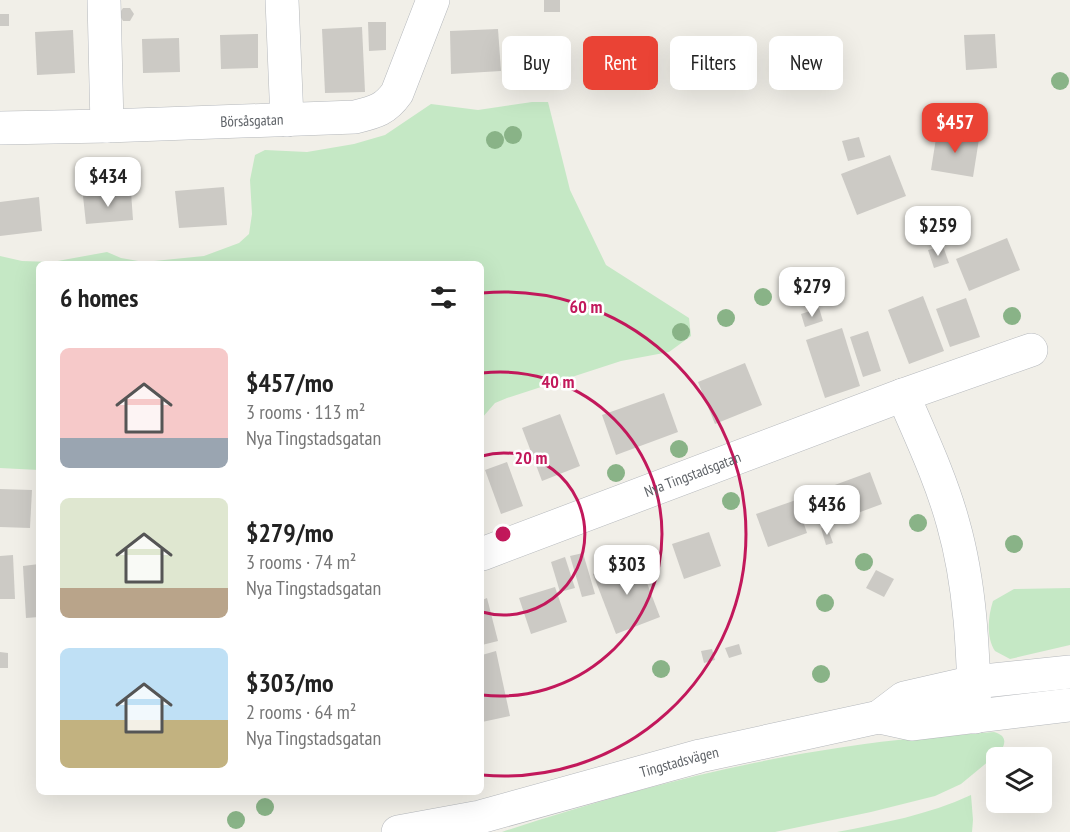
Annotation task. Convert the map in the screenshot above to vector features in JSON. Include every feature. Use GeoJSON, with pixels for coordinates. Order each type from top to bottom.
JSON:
{"type":"FeatureCollection","features":[{"type":"Feature","properties":{"kind":"street"},"geometry":{"type":"LineString","coordinates":[[105,0],[107,126]]}},
{"type":"Feature","properties":{"kind":"street"},"geometry":{"type":"LineString","coordinates":[[282,0],[287,120]]}},
{"type":"Feature","properties":{"kind":"street","name":"Börsåsgatan"},"geometry":{"type":"LineString","coordinates":[[0,128],[287,120],[355,117],[375,112],[388,105],[398,93],[433,0]]}},
{"type":"Feature","properties":{"kind":"street","name":"Nya Tingstadsgatan"},"geometry":{"type":"LineString","coordinates":[[484,553],[903,395],[1031,350]]}},
{"type":"Feature","properties":{"kind":"street"},"geometry":{"type":"LineString","coordinates":[[903,395],[942,490],[953,523],[967,585],[975,717]]}},
{"type":"Feature","properties":{"kind":"street","name":"Tingstadsvägen"},"geometry":{"type":"LineString","coordinates":[[879,717],[904,698],[974,682],[1070,672]]}},
{"type":"Feature","properties":{"kind":"street","name":"Tingstadsvägen"},"geometry":{"type":"LineString","coordinates":[[398,832],[480,817],[700,756],[879,717],[911,724],[1070,705]]}},
{"type":"Feature","properties":{"kind":"street","name":"Tingstadsvägen"},"geometry":{"type":"LineString","coordinates":[[451,832],[480,817]]}},
{"type":"Feature","properties":{"kind":"green space"},"geometry":{"type":"Polygon","coordinates":[[[532,102],[548,102],[570,190],[606,265],[689,318],[691,336],[669,352],[621,361],[507,398],[495,403],[484,416],[484,261],[154,261],[204,256],[239,243],[249,234],[252,214],[250,180],[255,155],[265,150],[307,152],[354,144],[385,135],[431,104],[478,110],[532,102]]]}},
{"type":"Feature","properties":{"kind":"green space"},"geometry":{"type":"Polygon","coordinates":[[[107,252],[121,258],[138,261],[58,261],[107,252]]]}},
{"type":"Feature","properties":{"kind":"green space"},"geometry":{"type":"Polygon","coordinates":[[[0,256],[36,261],[36,470],[0,468],[0,256]]]}},
{"type":"Feature","properties":{"kind":"green space"},"geometry":{"type":"Polygon","coordinates":[[[1070,588],[1070,645],[1010,659],[995,651],[990,640],[989,627],[993,601],[1014,589],[1070,588]]]}},
{"type":"Feature","properties":{"kind":"green space"},"geometry":{"type":"Polygon","coordinates":[[[994,732],[1001,735],[1004,744],[1003,747],[986,747],[986,763],[961,784],[935,796],[775,832],[502,832],[629,793],[757,762],[863,744],[994,732]]]}},
{"type":"Feature","properties":{"kind":"green space"},"geometry":{"type":"Polygon","coordinates":[[[971,795],[972,832],[837,832],[922,813],[971,795]]]}},
{"type":"Feature","properties":{"kind":"building"},"geometry":{"type":"Polygon","coordinates":[[[544,0],[560,0],[560,12],[544,12],[544,0]]]}},
{"type":"Feature","properties":{"kind":"building"},"geometry":{"type":"Polygon","coordinates":[[[123,8],[130,8],[134,14],[130,21],[123,21],[119,14],[123,8]]]}},
{"type":"Feature","properties":{"kind":"building"},"geometry":{"type":"Polygon","coordinates":[[[0,14],[9,14],[9,26],[0,26],[0,14]]]}},
{"type":"Feature","properties":{"kind":"building"},"geometry":{"type":"Polygon","coordinates":[[[368,22],[386,22],[386,50],[369,51],[368,22]]]}},
{"type":"Feature","properties":{"kind":"building"},"geometry":{"type":"Polygon","coordinates":[[[362,27],[365,92],[325,93],[322,29],[362,27]]]}},
{"type":"Feature","properties":{"kind":"building"},"geometry":{"type":"Polygon","coordinates":[[[498,29],[501,71],[451,74],[450,31],[498,29]]]}},
{"type":"Feature","properties":{"kind":"building"},"geometry":{"type":"Polygon","coordinates":[[[73,30],[75,73],[37,75],[35,32],[73,30]]]}},
{"type":"Feature","properties":{"kind":"building"},"geometry":{"type":"Polygon","coordinates":[[[258,34],[258,68],[221,69],[220,35],[258,34]]]}},
{"type":"Feature","properties":{"kind":"building"},"geometry":{"type":"Polygon","coordinates":[[[995,34],[997,68],[966,70],[964,35],[995,34]]]}},
{"type":"Feature","properties":{"kind":"building"},"geometry":{"type":"Polygon","coordinates":[[[179,38],[180,72],[143,73],[142,39],[179,38]]]}},
{"type":"Feature","properties":{"kind":"building"},"geometry":{"type":"Polygon","coordinates":[[[937,132],[979,139],[973,177],[931,170],[937,132]]]}},
{"type":"Feature","properties":{"kind":"building"},"geometry":{"type":"Polygon","coordinates":[[[859,137],[865,157],[848,161],[842,141],[859,137]]]}},
{"type":"Feature","properties":{"kind":"building"},"geometry":{"type":"Polygon","coordinates":[[[890,155],[906,196],[857,215],[841,174],[890,155]]]}},
{"type":"Feature","properties":{"kind":"building"},"geometry":{"type":"Polygon","coordinates":[[[224,187],[227,225],[179,228],[175,191],[224,187]]]}},
{"type":"Feature","properties":{"kind":"building"},"geometry":{"type":"Polygon","coordinates":[[[131,192],[133,220],[86,224],[83,196],[131,192]]]}},
{"type":"Feature","properties":{"kind":"building"},"geometry":{"type":"Polygon","coordinates":[[[39,197],[42,231],[0,236],[0,202],[39,197]]]}},
{"type":"Feature","properties":{"kind":"building"},"geometry":{"type":"Polygon","coordinates":[[[1007,238],[1020,270],[969,291],[956,259],[1007,238]]]}},
{"type":"Feature","properties":{"kind":"building"},"geometry":{"type":"Polygon","coordinates":[[[943,246],[949,263],[934,268],[928,250],[943,246]]]}},
{"type":"Feature","properties":{"kind":"building"},"geometry":{"type":"Polygon","coordinates":[[[923,296],[944,351],[909,364],[888,310],[923,296]]]}},
{"type":"Feature","properties":{"kind":"building"},"geometry":{"type":"Polygon","coordinates":[[[966,298],[980,337],[950,347],[936,309],[966,298]]]}},
{"type":"Feature","properties":{"kind":"building"},"geometry":{"type":"Polygon","coordinates":[[[819,308],[823,321],[805,327],[801,314],[819,308]]]}},
{"type":"Feature","properties":{"kind":"building"},"geometry":{"type":"Polygon","coordinates":[[[842,328],[860,386],[825,398],[806,340],[842,328]]]}},
{"type":"Feature","properties":{"kind":"building"},"geometry":{"type":"Polygon","coordinates":[[[868,331],[881,371],[863,377],[850,337],[868,331]]]}},
{"type":"Feature","properties":{"kind":"building"},"geometry":{"type":"Polygon","coordinates":[[[745,363],[762,405],[715,424],[698,382],[745,363]]]}},
{"type":"Feature","properties":{"kind":"building"},"geometry":{"type":"Polygon","coordinates":[[[664,393],[678,432],[616,455],[602,415],[664,393]]]}},
{"type":"Feature","properties":{"kind":"building"},"geometry":{"type":"Polygon","coordinates":[[[560,414],[580,466],[542,481],[522,428],[560,414]]]}},
{"type":"Feature","properties":{"kind":"building"},"geometry":{"type":"Polygon","coordinates":[[[507,462],[523,506],[501,514],[485,470],[507,462]]]}},
{"type":"Feature","properties":{"kind":"building"},"geometry":{"type":"Polygon","coordinates":[[[870,472],[882,504],[844,518],[832,486],[870,472]]]}},
{"type":"Feature","properties":{"kind":"building"},"geometry":{"type":"Polygon","coordinates":[[[0,489],[32,490],[30,528],[0,527],[0,489]]]}},
{"type":"Feature","properties":{"kind":"building"},"geometry":{"type":"Polygon","coordinates":[[[796,500],[807,533],[768,547],[756,514],[796,500]]]}},
{"type":"Feature","properties":{"kind":"building"},"geometry":{"type":"Polygon","coordinates":[[[827,526],[833,543],[826,545],[821,528],[827,526]]]}},
{"type":"Feature","properties":{"kind":"building"},"geometry":{"type":"Polygon","coordinates":[[[709,532],[721,566],[684,579],[672,544],[709,532]]]}},
{"type":"Feature","properties":{"kind":"building"},"geometry":{"type":"Polygon","coordinates":[[[583,553],[595,594],[582,597],[570,556],[583,553]]]}},
{"type":"Feature","properties":{"kind":"building"},"geometry":{"type":"Polygon","coordinates":[[[13,555],[15,599],[0,599],[0,556],[13,555]]]}},
{"type":"Feature","properties":{"kind":"building"},"geometry":{"type":"Polygon","coordinates":[[[565,557],[575,588],[560,592],[551,562],[565,557]]]}},
{"type":"Feature","properties":{"kind":"building"},"geometry":{"type":"Polygon","coordinates":[[[637,557],[660,617],[616,634],[593,574],[637,557]]]}},
{"type":"Feature","properties":{"kind":"building"},"geometry":{"type":"Polygon","coordinates":[[[36,564],[36,617],[26,618],[23,566],[36,564]]]}},
{"type":"Feature","properties":{"kind":"building"},"geometry":{"type":"Polygon","coordinates":[[[876,570],[894,579],[884,597],[866,588],[876,570]]]}},
{"type":"Feature","properties":{"kind":"building"},"geometry":{"type":"Polygon","coordinates":[[[555,587],[567,622],[531,634],[519,598],[555,587]]]}},
{"type":"Feature","properties":{"kind":"building"},"geometry":{"type":"Polygon","coordinates":[[[487,598],[498,641],[484,644],[484,599],[487,598]]]}},
{"type":"Feature","properties":{"kind":"building"},"geometry":{"type":"Polygon","coordinates":[[[739,644],[742,654],[729,658],[725,648],[739,644]]]}},
{"type":"Feature","properties":{"kind":"building"},"geometry":{"type":"Polygon","coordinates":[[[712,649],[715,660],[704,663],[701,651],[712,649]]]}},
{"type":"Feature","properties":{"kind":"building"},"geometry":{"type":"Polygon","coordinates":[[[496,651],[510,716],[484,722],[484,654],[496,651]]]}},
{"type":"Feature","properties":{"kind":"building"},"geometry":{"type":"Polygon","coordinates":[[[0,652],[8,653],[8,668],[0,668],[0,652]]]}}]}
